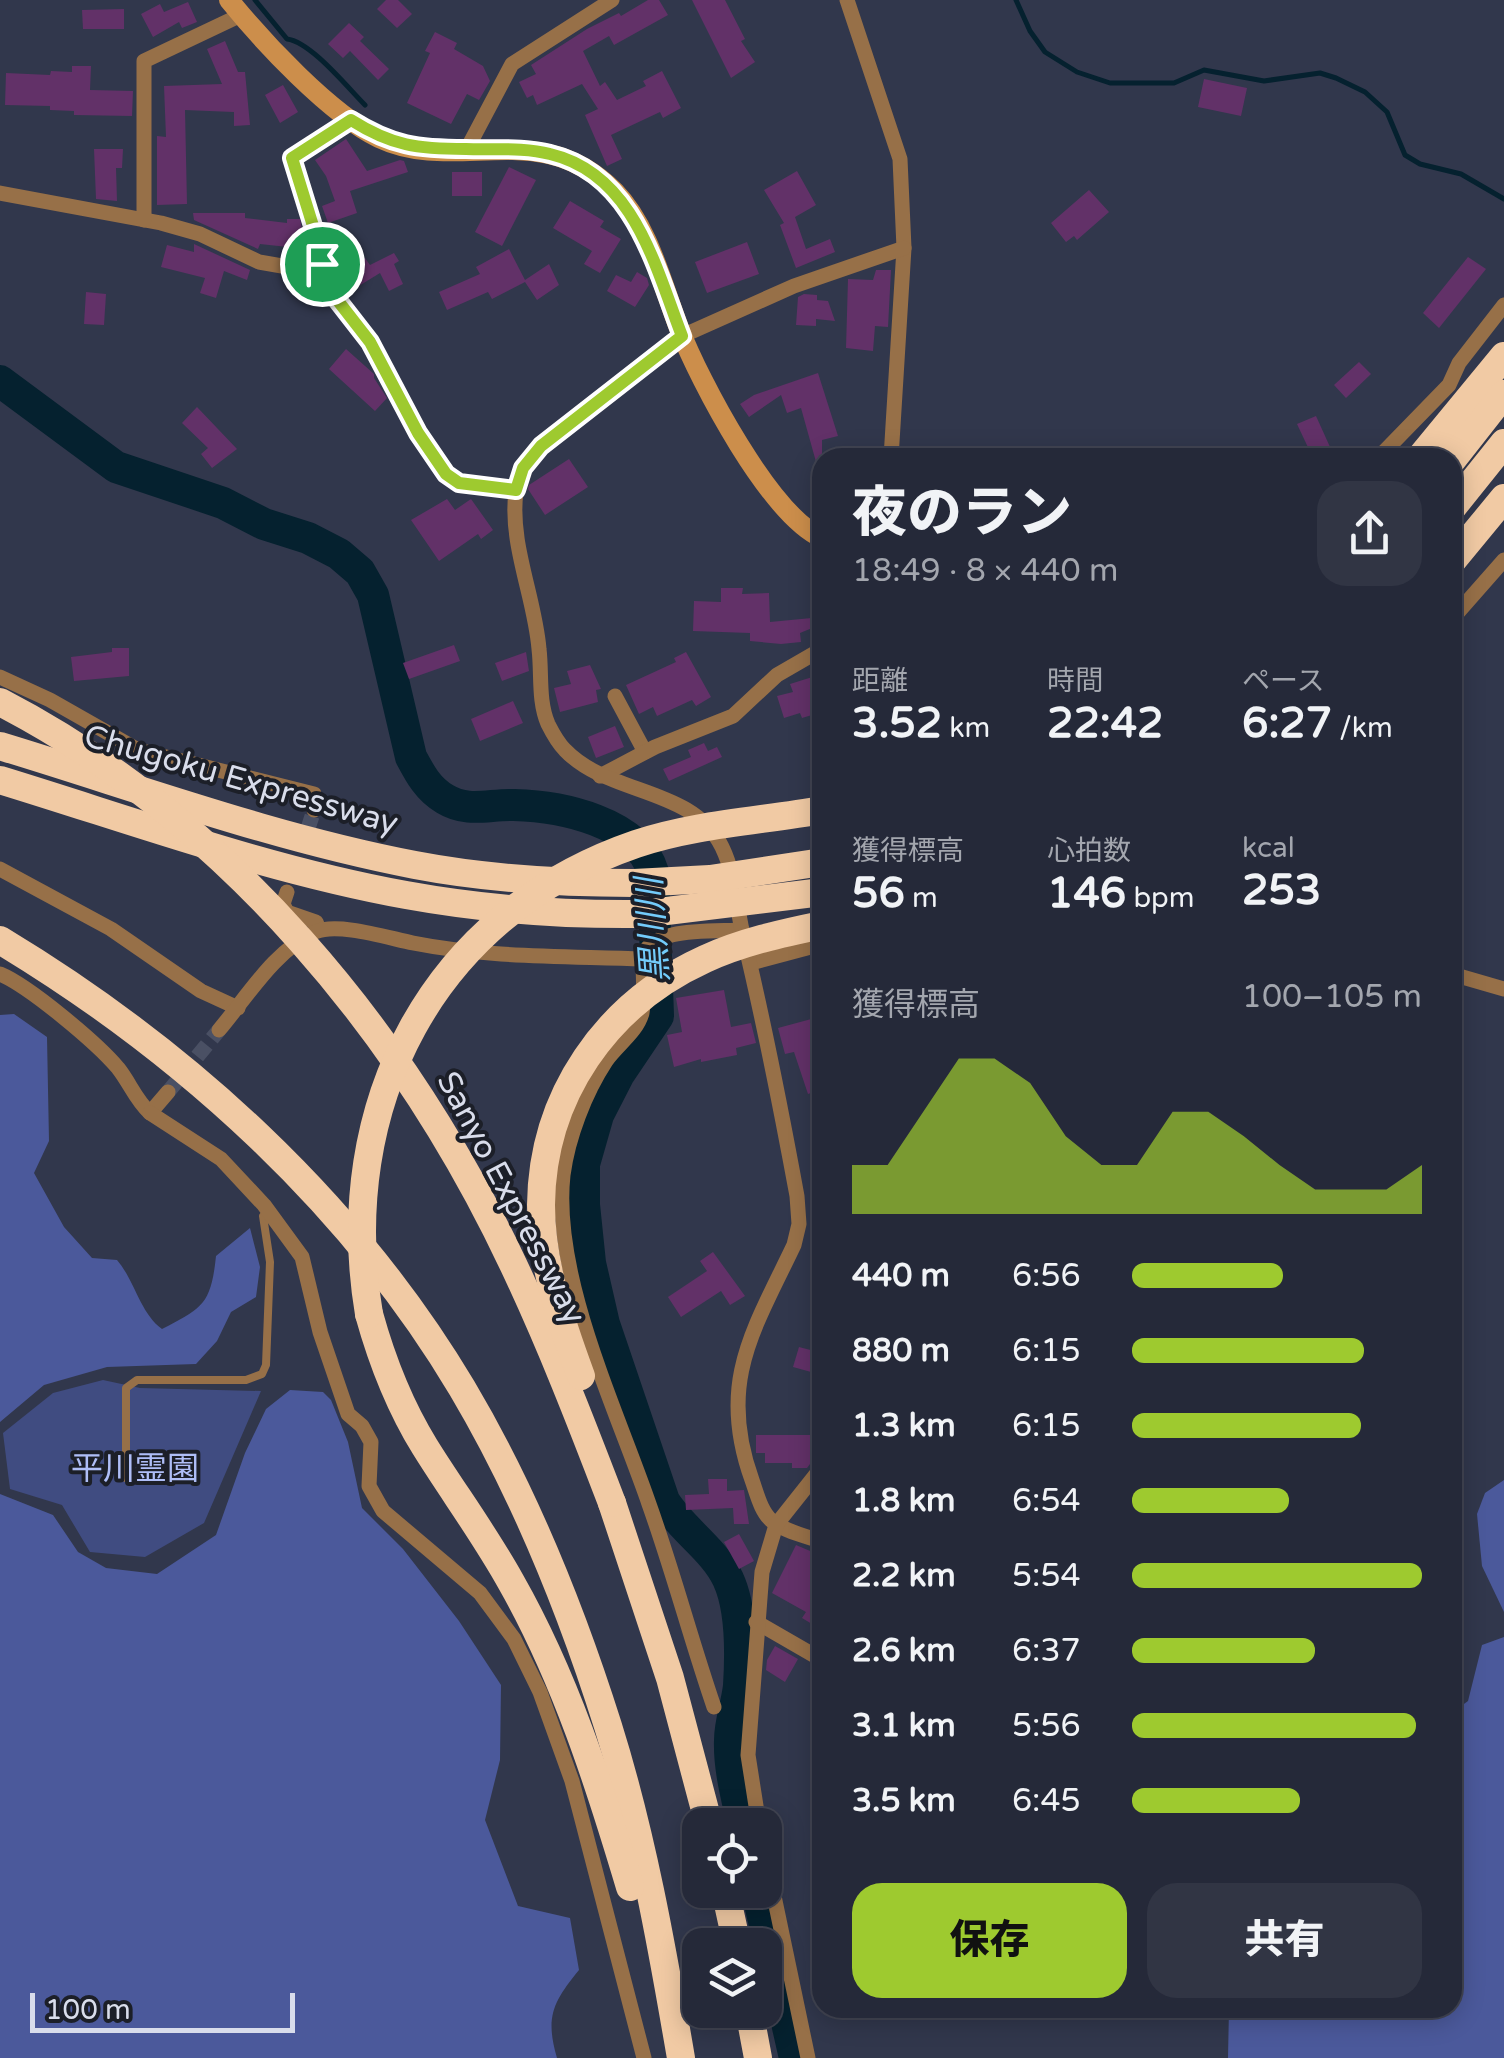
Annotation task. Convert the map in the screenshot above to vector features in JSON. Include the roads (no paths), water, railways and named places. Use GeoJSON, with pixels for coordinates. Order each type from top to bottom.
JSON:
{"type":"FeatureCollection","features":[{"type":"Feature","properties":{"kind":"highway"},"geometry":{"type":"LineString","coordinates":[[1428,448],[1504,356]]}},
{"type":"Feature","properties":{"kind":"highway"},"geometry":{"type":"LineString","coordinates":[[1461,448],[1504,394]]}},
{"type":"Feature","properties":{"kind":"highway"},"geometry":{"type":"LineString","coordinates":[[1462,496],[1504,443]]}},
{"type":"Feature","properties":{"kind":"highway"},"geometry":{"type":"LineString","coordinates":[[1462,549],[1504,498]]}},
{"type":"Feature","properties":{"kind":"highway","name":"Sanyo Expressway"},"geometry":{"type":"LineString","coordinates":[[0,702],[65,740],[168,814],[247,886],[352,1002],[419,1096],[512,1261],[563,1375],[612,1502],[670,1678],[705,1808]]}},
{"type":"Feature","properties":{"kind":"highway","name":"Chugoku Expressway"},"geometry":{"type":"LineString","coordinates":[[0,746],[273,832],[417,866],[523,880],[634,883],[710,878],[812,863]]}},
{"type":"Feature","properties":{"kind":"highway","name":"Chugoku Expressway"},"geometry":{"type":"LineString","coordinates":[[0,780],[244,856],[404,895],[475,906],[642,914],[812,893]]}},
{"type":"Feature","properties":{"kind":"highway"},"geometry":{"type":"LineString","coordinates":[[678,2058],[637,1910],[580,1732],[512,1584],[424,1446],[380,1356],[362,1272],[362,1182],[384,1088],[409,1034],[434,993],[500,921],[541,890],[636,844],[691,830],[812,812]]}},
{"type":"Feature","properties":{"kind":"highway"},"geometry":{"type":"LineString","coordinates":[[612,1502],[605,1442],[565,1330],[545,1248],[543,1170],[562,1099],[602,1034],[628,1007],[657,986],[722,952],[812,928]]}},
{"type":"Feature","properties":{"kind":"highway"},"geometry":{"type":"LineString","coordinates":[[0,940],[108,1010],[222,1101],[367,1255],[461,1386],[525,1508],[574,1624],[609,1730],[654,1916],[678,2058]]}},
{"type":"Feature","properties":{"kind":"highway"},"geometry":{"type":"LineString","coordinates":[[752,2028],[758,2058]]}},
{"type":"Feature","properties":{"kind":"street"},"geometry":{"type":"LineString","coordinates":[[466,149],[512,64],[612,0]]}},
{"type":"Feature","properties":{"kind":"street"},"geometry":{"type":"LineString","coordinates":[[847,0],[900,159],[904,248],[892,448]]}},
{"type":"Feature","properties":{"kind":"street"},"geometry":{"type":"LineString","coordinates":[[144,220],[144,61],[235,8],[351,120],[379,138],[404,146],[547,153],[572,161],[616,193],[640,230],[682,336],[734,434],[789,512],[812,530]]}},
{"type":"Feature","properties":{"kind":"street"},"geometry":{"type":"LineString","coordinates":[[351,120],[292,158],[335,297],[370,342],[418,433],[446,474],[459,483],[516,490]]}},
{"type":"Feature","properties":{"kind":"street"},"geometry":{"type":"LineString","coordinates":[[0,193],[200,234],[259,262],[282,266],[322,264]]}},
{"type":"Feature","properties":{"kind":"street"},"geometry":{"type":"LineString","coordinates":[[812,1538],[776,1525],[765,1514],[741,1449],[736,1391],[741,1365],[800,1224],[798,1196],[764,1018],[742,930],[735,878],[708,823],[665,798],[600,776],[564,750],[548,724],[515,522],[516,490],[523,468],[541,446],[682,336],[794,286],[904,248]]}},
{"type":"Feature","properties":{"kind":"street"},"geometry":{"type":"LineString","coordinates":[[1388,448],[1453,386],[1459,363],[1504,305]]}},
{"type":"Feature","properties":{"kind":"street"},"geometry":{"type":"LineString","coordinates":[[1462,608],[1504,560]]}},
{"type":"Feature","properties":{"kind":"street"},"geometry":{"type":"LineString","coordinates":[[600,776],[645,752],[733,716],[777,675],[812,655]]}},
{"type":"Feature","properties":{"kind":"street"},"geometry":{"type":"LineString","coordinates":[[0,677],[50,700],[138,750],[314,794],[314,810]]}},
{"type":"Feature","properties":{"kind":"street"},"geometry":{"type":"LineString","coordinates":[[615,696],[645,752]]}},
{"type":"Feature","properties":{"kind":"street"},"geometry":{"type":"LineString","coordinates":[[0,870],[111,929],[201,991],[238,1008]]}},
{"type":"Feature","properties":{"kind":"street"},"geometry":{"type":"LineString","coordinates":[[287,892],[283,904],[287,912],[316,922],[319,930]]}},
{"type":"Feature","properties":{"kind":"street"},"geometry":{"type":"LineString","coordinates":[[219,1030],[292,945],[319,930],[341,929],[426,946],[482,952],[643,959]]}},
{"type":"Feature","properties":{"kind":"street"},"geometry":{"type":"LineString","coordinates":[[714,1707],[652,1510],[572,1284],[564,1235],[563,1175],[584,1104],[606,1061],[637,1024],[642,1012],[644,949],[651,941],[666,936],[742,930]]}},
{"type":"Feature","properties":{"kind":"street"},"geometry":{"type":"LineString","coordinates":[[750,964],[812,947]]}},
{"type":"Feature","properties":{"kind":"street"},"geometry":{"type":"LineString","coordinates":[[0,974],[30,990],[96,1047],[116,1066],[135,1099],[150,1112],[221,1159],[268,1210],[302,1258],[320,1332],[348,1414],[362,1426],[371,1442],[370,1486],[384,1512],[480,1593],[514,1638],[540,1692],[572,1781],[644,2058]]}},
{"type":"Feature","properties":{"kind":"street"},"geometry":{"type":"LineString","coordinates":[[1462,977],[1504,990]]}},
{"type":"Feature","properties":{"kind":"street"},"geometry":{"type":"LineString","coordinates":[[150,1112],[168,1092]]}},
{"type":"Feature","properties":{"kind":"street"},"geometry":{"type":"LineString","coordinates":[[756,1808],[748,1755],[762,1572],[776,1525],[812,1480]]}},
{"type":"Feature","properties":{"kind":"street"},"geometry":{"type":"LineString","coordinates":[[756,1622],[812,1654]]}},
{"type":"Feature","properties":{"kind":"street"},"geometry":{"type":"LineString","coordinates":[[776,1908],[808,2058]]}},
{"type":"Feature","properties":{"kind":"lane"},"geometry":{"type":"LineString","coordinates":[[126,1478],[126,1388],[137,1380],[246,1380],[262,1374],[266,1365],[270,1262],[263,1216],[268,1210]]}},
{"type":"Feature","properties":{"kind":"waterway"},"geometry":{"type":"LineString","coordinates":[[255,0],[287,39],[317,56],[365,105]]}},
{"type":"Feature","properties":{"kind":"waterway"},"geometry":{"type":"LineString","coordinates":[[1016,0],[1045,52],[1077,72],[1110,83],[1174,83],[1204,70],[1264,81],[1320,73],[1336,78],[1365,92],[1387,112],[1405,155],[1420,164],[1461,174],[1504,199]]}},
{"type":"Feature","properties":{"kind":"waterway","name":"黒川川"},"geometry":{"type":"LineString","coordinates":[[0,381],[116,467],[223,503],[264,524],[308,538],[339,554],[360,572],[373,595],[411,757],[439,795],[462,806],[533,806],[575,813],[615,829],[645,855],[653,872],[658,1016],[619,1074],[598,1115],[584,1164],[584,1205],[590,1263],[604,1324],[664,1501],[722,1568],[733,1591],[740,1632],[740,1673],[730,1751],[739,1808]]}},
{"type":"Feature","properties":{"kind":"waterway","name":"黒川川"},"geometry":{"type":"LineString","coordinates":[[761,1908],[795,2058]]}},
{"type":"Feature","properties":{"kind":"tunnel"},"geometry":{"type":"LineString","coordinates":[[293,874],[314,810]]}},
{"type":"Feature","properties":{"kind":"tunnel"},"geometry":{"type":"LineString","coordinates":[[168,1092],[219,1030]]}},
{"type":"Feature","properties":{"kind":"park label","name":"平川霊園"},"geometry":{"type":"Point","coordinates":[135,1469]}}]}
